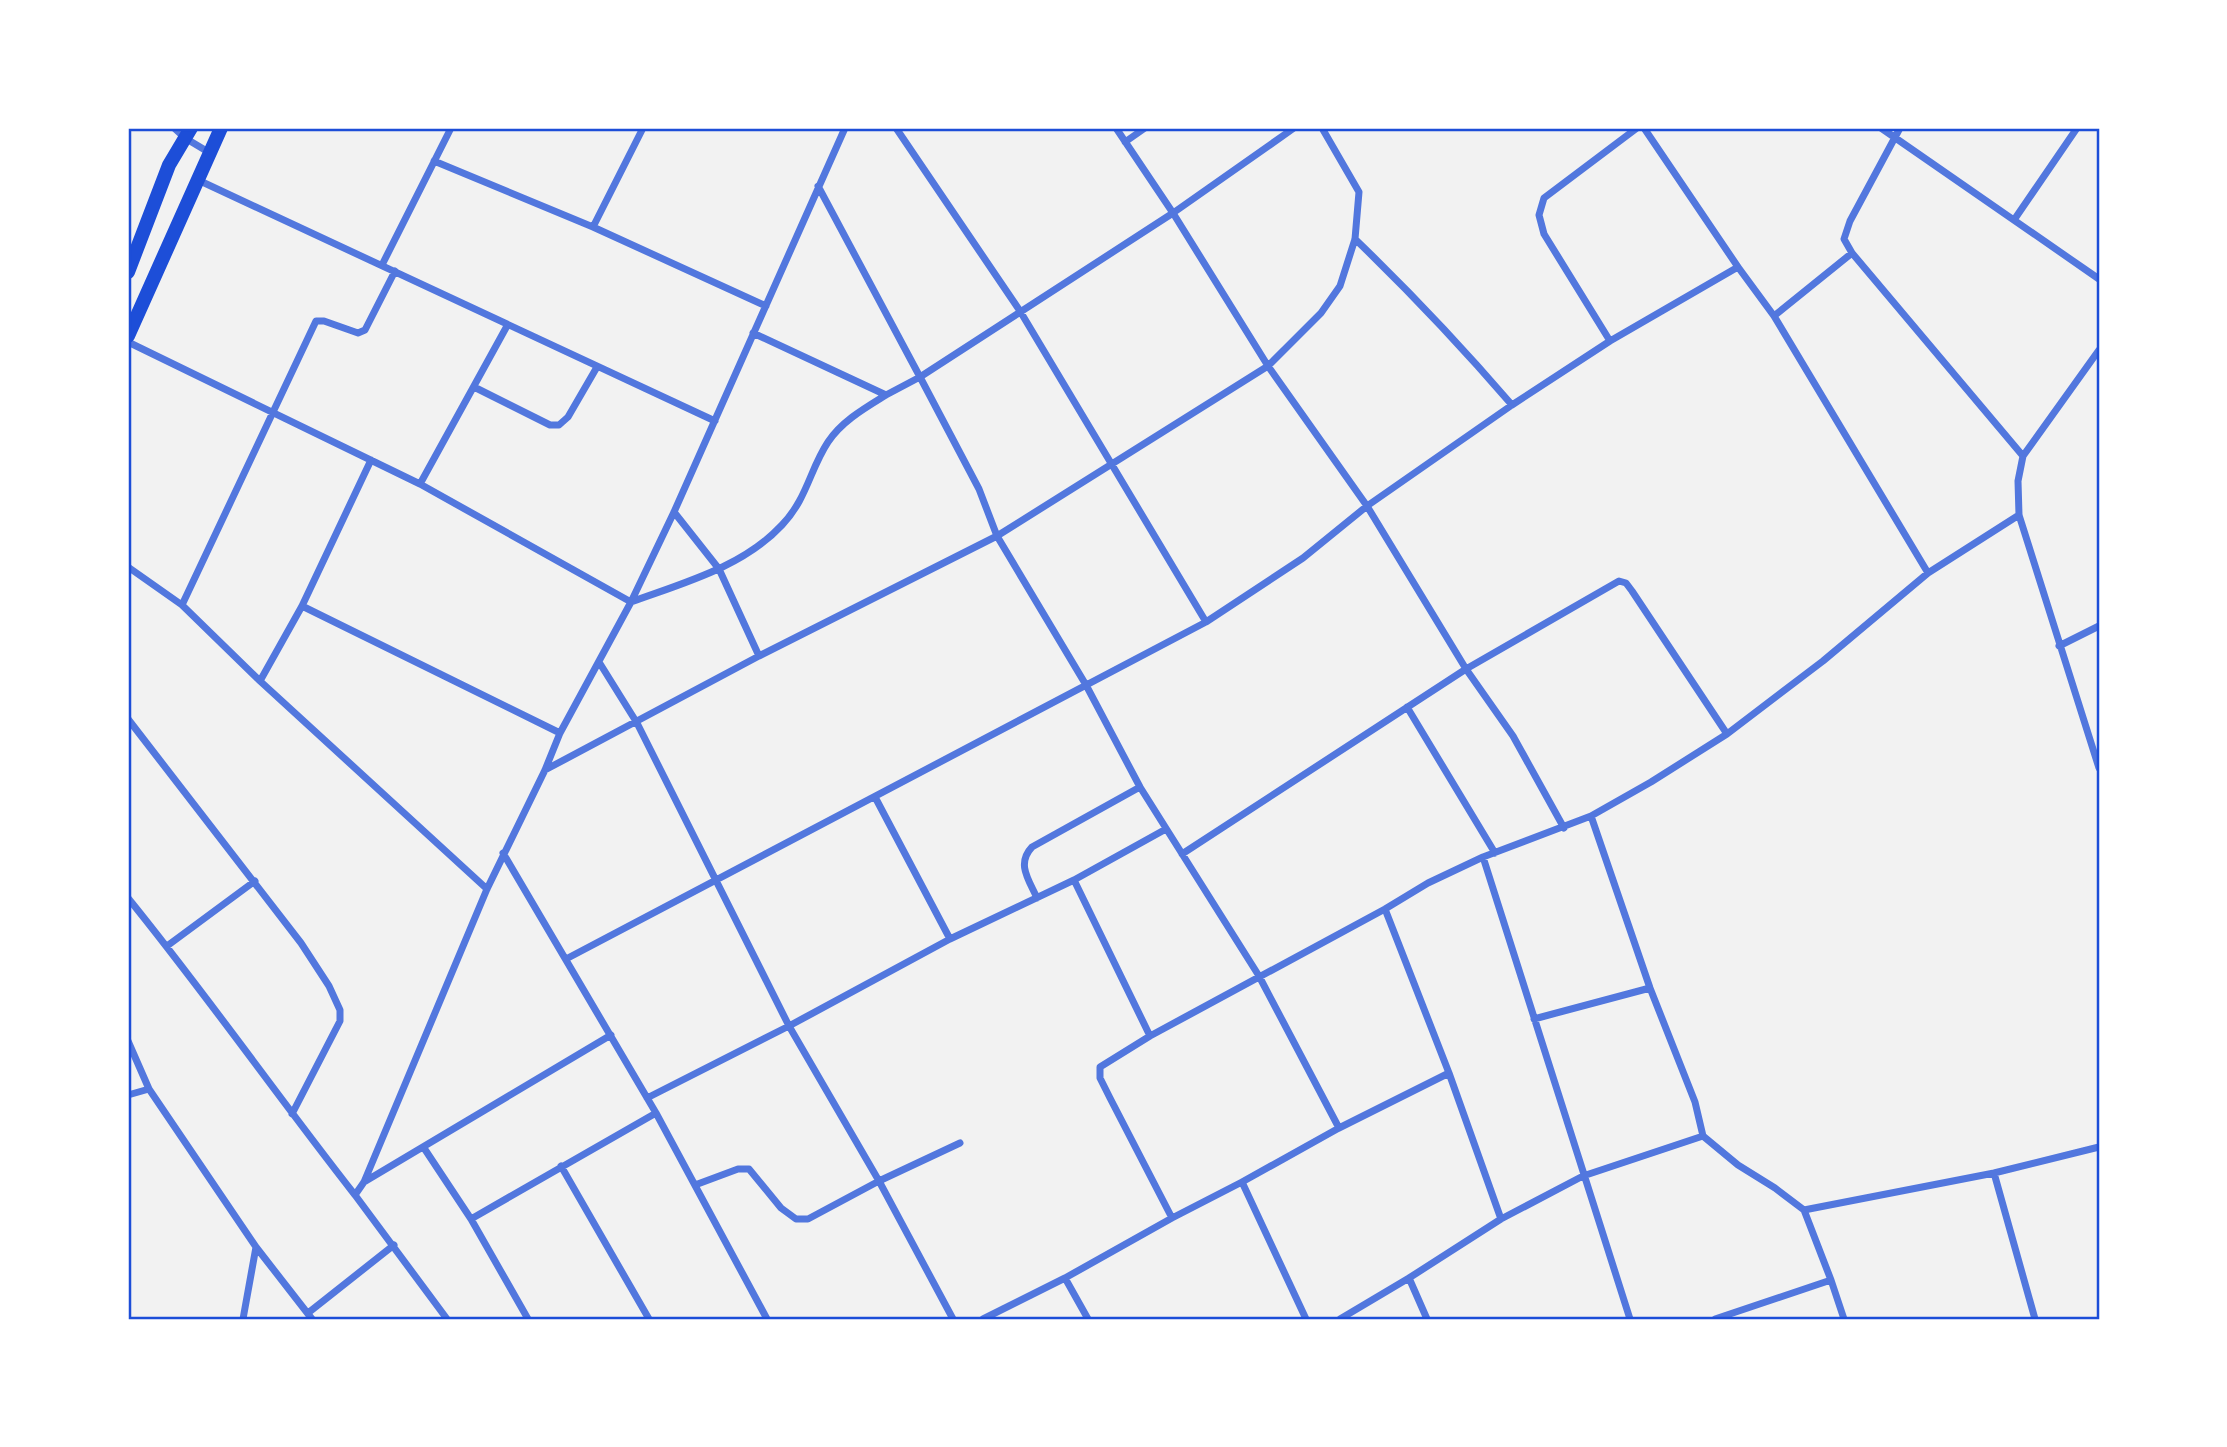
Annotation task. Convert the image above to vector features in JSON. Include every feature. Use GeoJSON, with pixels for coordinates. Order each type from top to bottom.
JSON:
{"type":"FeatureCollection","features":[{"type":"Feature","properties":{"kind":"main road"},"geometry":{"type":"LineString","coordinates":[[128,336],[221,128]]}},
{"type":"Feature","properties":{"kind":"main road"},"geometry":{"type":"LineString","coordinates":[[128,272],[183,131]]}},
{"type":"Feature","properties":{"kind":"street"},"geometry":{"type":"LineString","coordinates":[[382,265],[451,128]]}},
{"type":"Feature","properties":{"kind":"street"},"geometry":{"type":"LineString","coordinates":[[593,228],[643,128]]}},
{"type":"Feature","properties":{"kind":"street"},"geometry":{"type":"LineString","coordinates":[[355,1195],[363,1182],[486,889],[545,770],[560,733],[631,602],[674,512],[845,128]]}},
{"type":"Feature","properties":{"kind":"street"},"geometry":{"type":"LineString","coordinates":[[895,128],[1020,311],[1206,622]]}},
{"type":"Feature","properties":{"kind":"street"},"geometry":{"type":"LineString","coordinates":[[1116,128],[1173,213],[1268,366],[1367,506],[1466,669],[1513,736],[1564,828]]}},
{"type":"Feature","properties":{"kind":"street"},"geometry":{"type":"LineString","coordinates":[[1125,142],[1145,128]]}},
{"type":"Feature","properties":{"kind":"street"},"geometry":{"type":"LineString","coordinates":[[128,342],[420,484],[631,602],[719,569],[761,544],[783,525],[804,497],[829,440],[856,414],[920,377],[1173,213],[1294,128]]}},
{"type":"Feature","properties":{"kind":"street"},"geometry":{"type":"LineString","coordinates":[[545,770],[758,656],[997,536],[1268,366],[1321,313],[1340,286],[1355,239],[1359,192],[1322,128]]}},
{"type":"Feature","properties":{"kind":"street"},"geometry":{"type":"LineString","coordinates":[[1610,341],[1544,234],[1539,215],[1544,198],[1637,128]]}},
{"type":"Feature","properties":{"kind":"street"},"geometry":{"type":"LineString","coordinates":[[1644,128],[1774,316],[1928,573]]}},
{"type":"Feature","properties":{"kind":"street"},"geometry":{"type":"LineString","coordinates":[[1881,128],[2099,279]]}},
{"type":"Feature","properties":{"kind":"street"},"geometry":{"type":"LineString","coordinates":[[1899,128],[1850,221],[1844,239],[1852,253],[2023,456]]}},
{"type":"Feature","properties":{"kind":"street"},"geometry":{"type":"LineString","coordinates":[[2014,220],[2077,128]]}},
{"type":"Feature","properties":{"kind":"street"},"geometry":{"type":"LineString","coordinates":[[183,131],[210,153]]}},
{"type":"Feature","properties":{"kind":"street"},"geometry":{"type":"LineString","coordinates":[[434,161],[593,228],[766,306]]}},
{"type":"Feature","properties":{"kind":"street"},"geometry":{"type":"LineString","coordinates":[[198,180],[715,421]]}},
{"type":"Feature","properties":{"kind":"street"},"geometry":{"type":"LineString","coordinates":[[818,186],[979,489],[997,536],[1086,685],[1140,787],[1259,976],[1339,1128]]}},
{"type":"Feature","properties":{"kind":"street"},"geometry":{"type":"LineString","coordinates":[[1355,239],[1452,335],[1512,405]]}},
{"type":"Feature","properties":{"kind":"street"},"geometry":{"type":"LineString","coordinates":[[1774,316],[1852,253]]}},
{"type":"Feature","properties":{"kind":"street"},"geometry":{"type":"LineString","coordinates":[[566,960],[1206,622],[1303,558],[1367,506],[1512,405],[1610,341],[1738,267]]}},
{"type":"Feature","properties":{"kind":"street"},"geometry":{"type":"LineString","coordinates":[[182,605],[316,321],[324,321],[358,333],[365,330],[395,271]]}},
{"type":"Feature","properties":{"kind":"street"},"geometry":{"type":"LineString","coordinates":[[420,484],[507,326]]}},
{"type":"Feature","properties":{"kind":"street"},"geometry":{"type":"LineString","coordinates":[[753,333],[886,395]]}},
{"type":"Feature","properties":{"kind":"street"},"geometry":{"type":"LineString","coordinates":[[2099,350],[2023,456],[2018,481],[2019,514],[2099,768]]}},
{"type":"Feature","properties":{"kind":"street"},"geometry":{"type":"LineString","coordinates":[[474,387],[550,425],[559,425],[568,417],[597,367]]}},
{"type":"Feature","properties":{"kind":"street"},"geometry":{"type":"LineString","coordinates":[[260,681],[302,606],[371,460]]}},
{"type":"Feature","properties":{"kind":"street"},"geometry":{"type":"LineString","coordinates":[[674,512],[719,569],[758,656]]}},
{"type":"Feature","properties":{"kind":"street"},"geometry":{"type":"LineString","coordinates":[[1172,1218],[1100,1078],[1100,1067],[1150,1036],[1428,883],[1483,857],[1591,816],[1651,782],[1727,734],[1824,662],[1928,573],[2019,514]]}},
{"type":"Feature","properties":{"kind":"street"},"geometry":{"type":"LineString","coordinates":[[128,567],[182,605],[260,681],[486,889]]}},
{"type":"Feature","properties":{"kind":"street"},"geometry":{"type":"LineString","coordinates":[[1182,854],[1466,669],[1619,581],[1626,583],[1632,591],[1727,734]]}},
{"type":"Feature","properties":{"kind":"street"},"geometry":{"type":"LineString","coordinates":[[302,606],[560,733]]}},
{"type":"Feature","properties":{"kind":"street"},"geometry":{"type":"LineString","coordinates":[[2059,646],[2099,626]]}},
{"type":"Feature","properties":{"kind":"street"},"geometry":{"type":"LineString","coordinates":[[599,662],[636,723],[789,1026],[879,1181],[953,1319]]}},
{"type":"Feature","properties":{"kind":"street"},"geometry":{"type":"LineString","coordinates":[[1406,707],[1496,852]]}},
{"type":"Feature","properties":{"kind":"street"},"geometry":{"type":"LineString","coordinates":[[128,719],[254,881],[322,975],[340,1010],[340,1021],[292,1114]]}},
{"type":"Feature","properties":{"kind":"street"},"geometry":{"type":"LineString","coordinates":[[1037,898],[1023,866],[1024,855],[1032,847],[1140,787]]}},
{"type":"Feature","properties":{"kind":"street"},"geometry":{"type":"LineString","coordinates":[[875,797],[950,939]]}},
{"type":"Feature","properties":{"kind":"street"},"geometry":{"type":"LineString","coordinates":[[1591,816],[1650,988],[1695,1102],[1703,1136],[1738,1165],[1804,1210],[1832,1280],[1844,1319]]}},
{"type":"Feature","properties":{"kind":"street"},"geometry":{"type":"LineString","coordinates":[[647,1098],[789,1026],[950,939],[1074,880],[1166,830]]}},
{"type":"Feature","properties":{"kind":"street"},"geometry":{"type":"LineString","coordinates":[[503,853],[656,1113],[767,1319]]}},
{"type":"Feature","properties":{"kind":"street"},"geometry":{"type":"LineString","coordinates":[[1483,857],[1630,1319]]}},
{"type":"Feature","properties":{"kind":"street"},"geometry":{"type":"LineString","coordinates":[[1074,880],[1150,1036]]}},
{"type":"Feature","properties":{"kind":"street"},"geometry":{"type":"LineString","coordinates":[[167,946],[254,881]]}},
{"type":"Feature","properties":{"kind":"street"},"geometry":{"type":"LineString","coordinates":[[128,898],[394,1245],[447,1319]]}},
{"type":"Feature","properties":{"kind":"street"},"geometry":{"type":"LineString","coordinates":[[1385,909],[1449,1073],[1501,1219]]}},
{"type":"Feature","properties":{"kind":"street"},"geometry":{"type":"LineString","coordinates":[[1534,1019],[1650,988]]}},
{"type":"Feature","properties":{"kind":"street"},"geometry":{"type":"LineString","coordinates":[[363,1182],[611,1035]]}},
{"type":"Feature","properties":{"kind":"street"},"geometry":{"type":"LineString","coordinates":[[128,1041],[149,1089],[256,1247],[310,1316],[394,1245]]}},
{"type":"Feature","properties":{"kind":"street"},"geometry":{"type":"LineString","coordinates":[[984,1319],[1065,1278],[1339,1128],[1449,1073]]}},
{"type":"Feature","properties":{"kind":"street"},"geometry":{"type":"LineString","coordinates":[[128,1095],[149,1089]]}},
{"type":"Feature","properties":{"kind":"street"},"geometry":{"type":"LineString","coordinates":[[471,1219],[656,1113]]}},
{"type":"Feature","properties":{"kind":"street"},"geometry":{"type":"LineString","coordinates":[[1340,1319],[1501,1219],[1583,1175],[1703,1136]]}},
{"type":"Feature","properties":{"kind":"street"},"geometry":{"type":"LineString","coordinates":[[695,1185],[738,1168],[749,1169],[781,1208],[796,1219],[808,1219],[879,1181],[960,1143]]}},
{"type":"Feature","properties":{"kind":"street"},"geometry":{"type":"LineString","coordinates":[[1804,1210],[1994,1172],[2099,1147]]}},
{"type":"Feature","properties":{"kind":"street"},"geometry":{"type":"LineString","coordinates":[[424,1148],[471,1219],[528,1319]]}},
{"type":"Feature","properties":{"kind":"street"},"geometry":{"type":"LineString","coordinates":[[562,1166],[649,1319]]}},
{"type":"Feature","properties":{"kind":"street"},"geometry":{"type":"LineString","coordinates":[[1994,1172],[2035,1319]]}},
{"type":"Feature","properties":{"kind":"street"},"geometry":{"type":"LineString","coordinates":[[1242,1182],[1306,1319]]}},
{"type":"Feature","properties":{"kind":"street"},"geometry":{"type":"LineString","coordinates":[[243,1319],[256,1247]]}},
{"type":"Feature","properties":{"kind":"street"},"geometry":{"type":"LineString","coordinates":[[1065,1278],[1088,1319]]}},
{"type":"Feature","properties":{"kind":"street"},"geometry":{"type":"LineString","coordinates":[[1409,1278],[1427,1319]]}},
{"type":"Feature","properties":{"kind":"street"},"geometry":{"type":"LineString","coordinates":[[1715,1319],[1832,1280]]}}]}
